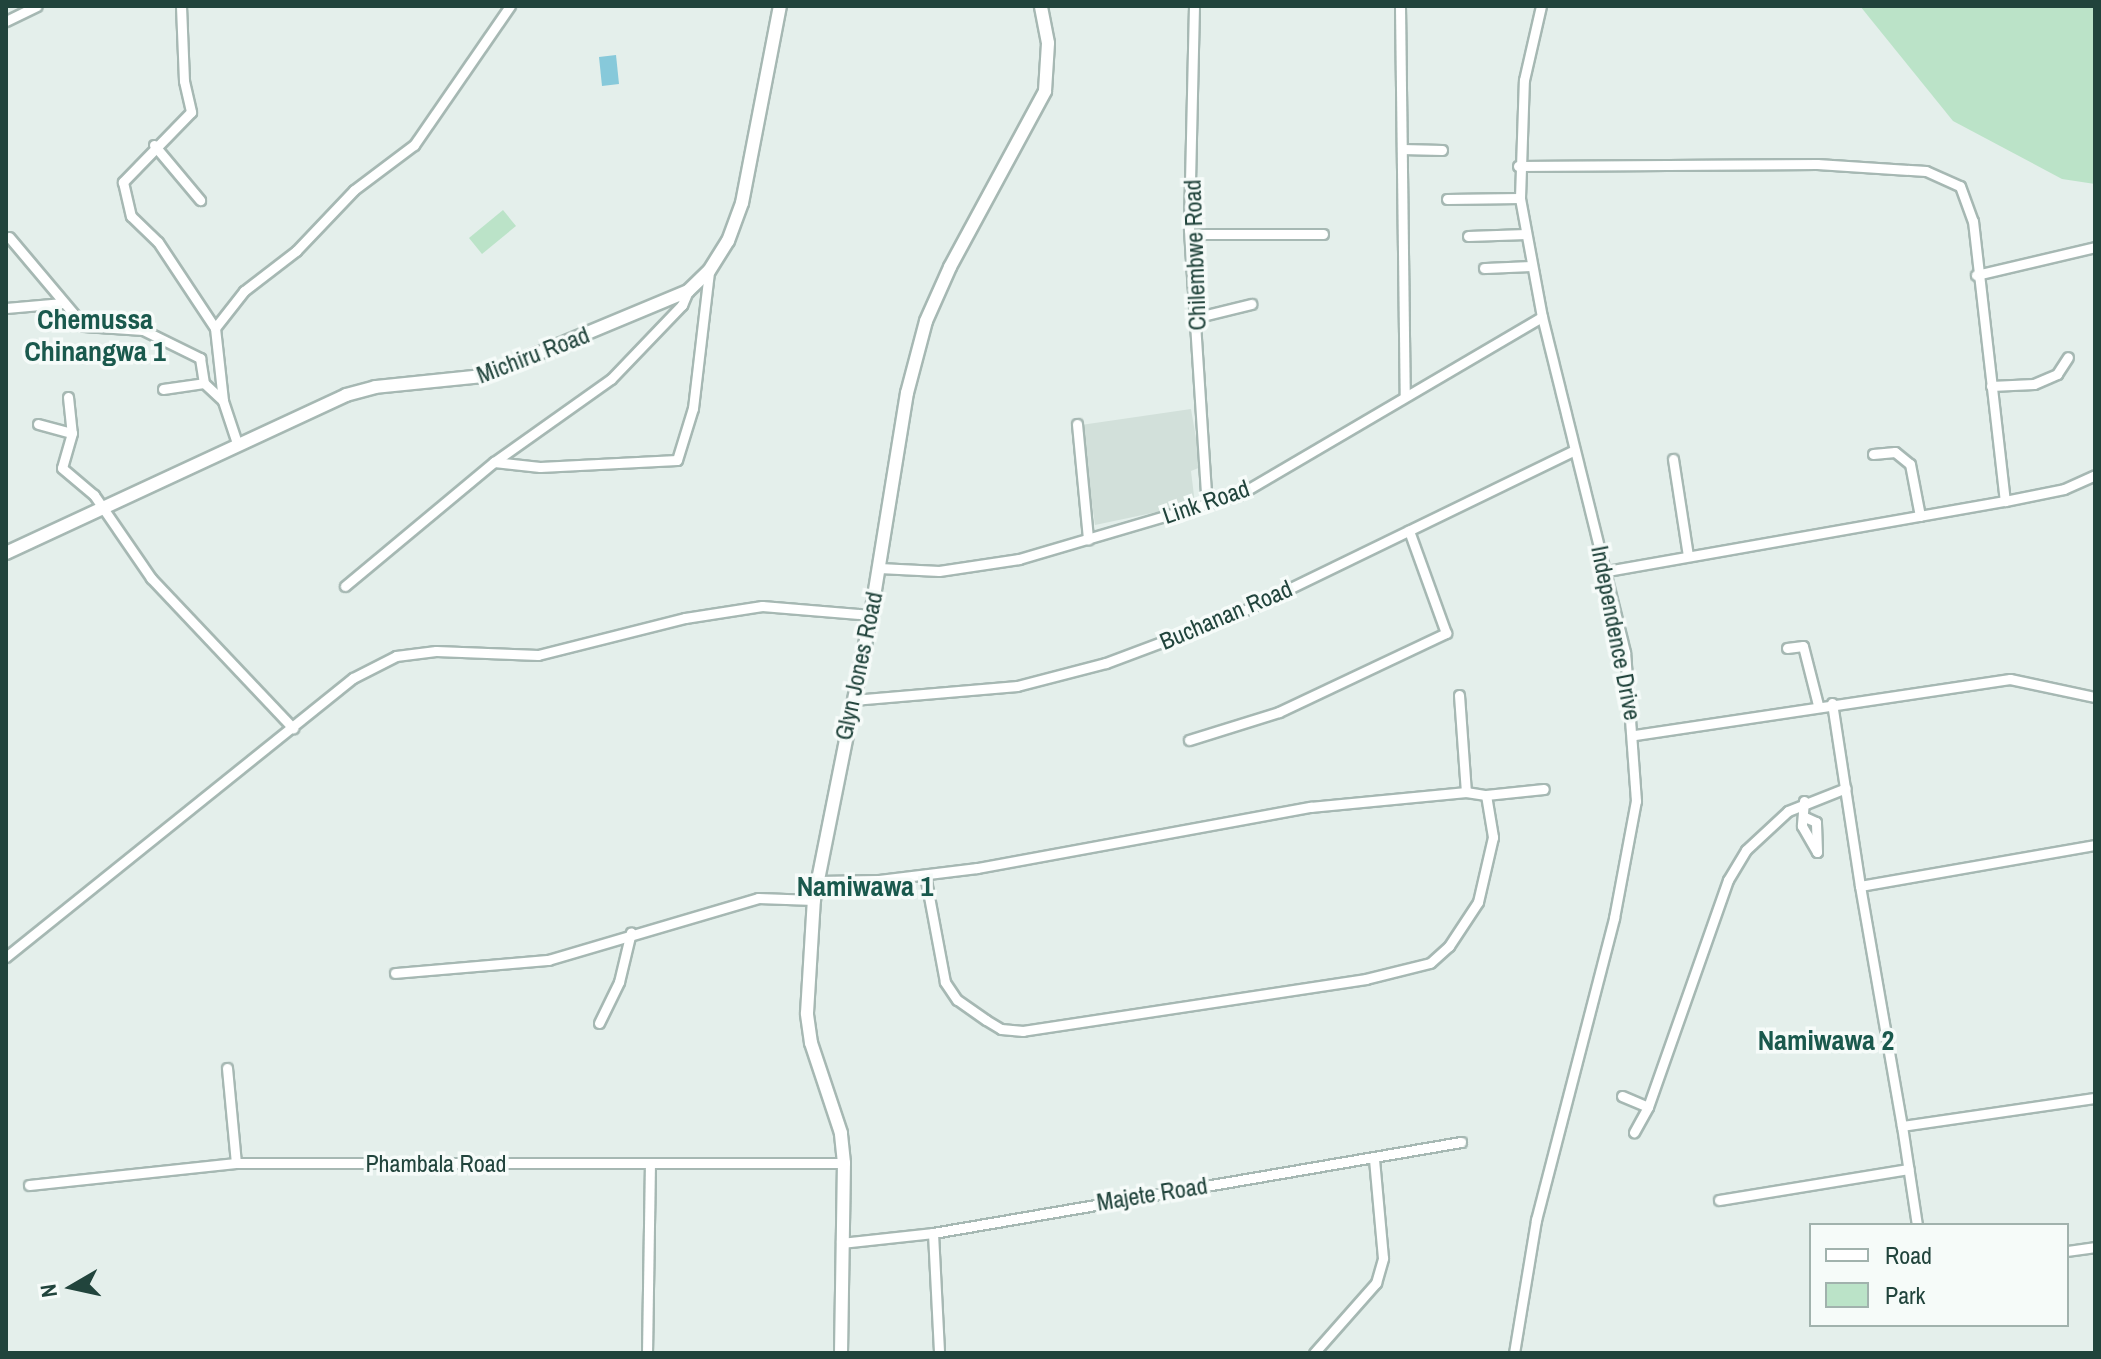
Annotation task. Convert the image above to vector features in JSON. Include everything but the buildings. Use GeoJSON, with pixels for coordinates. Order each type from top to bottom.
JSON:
{"type":"FeatureCollection","features":[{"type":"Feature","properties":{"kind":"street"},"geometry":{"type":"LineString","coordinates":[[6,21],[37,6]]}},
{"type":"Feature","properties":{"kind":"street"},"geometry":{"type":"LineString","coordinates":[[181,6],[184,81],[191,112],[154,145],[123,182],[127,205],[215,328],[223,401],[237,443]]}},
{"type":"Feature","properties":{"kind":"street"},"geometry":{"type":"LineString","coordinates":[[215,328],[254,281],[296,251],[354,190],[414,145],[510,6]]}},
{"type":"Feature","properties":{"kind":"street","name":"Michiru Road"},"geometry":{"type":"LineString","coordinates":[[6,553],[101,513],[237,443],[364,389],[484,376],[688,291],[709,271],[742,203],[780,6]]}},
{"type":"Feature","properties":{"kind":"street","name":"Glyn Jones Road"},"geometry":{"type":"LineString","coordinates":[[841,1353],[844,1163],[841,1133],[811,1043],[807,1013],[814,900],[871,615],[907,393],[926,321],[960,247],[1045,91],[1048,43],[1041,6]]}},
{"type":"Feature","properties":{"kind":"street","name":"Chilembwe Road"},"geometry":{"type":"LineString","coordinates":[[1194,6],[1190,234],[1198,317],[1207,505]]}},
{"type":"Feature","properties":{"kind":"street"},"geometry":{"type":"LineString","coordinates":[[1400,6],[1405,396]]}},
{"type":"Feature","properties":{"kind":"street","name":"Independence Drive"},"geometry":{"type":"LineString","coordinates":[[1514,1353],[1536,1220],[1627,861],[1636,801],[1635,735],[1607,571],[1542,317],[1520,198],[1518,166],[1524,80],[1541,6]]}},
{"type":"Feature","properties":{"kind":"street"},"geometry":{"type":"LineString","coordinates":[[154,145],[200,200]]}},
{"type":"Feature","properties":{"kind":"street"},"geometry":{"type":"LineString","coordinates":[[1402,149],[1442,150]]}},
{"type":"Feature","properties":{"kind":"street"},"geometry":{"type":"LineString","coordinates":[[1518,166],[1817,164],[1938,173],[1960,186],[1970,203],[1976,275],[2005,501]]}},
{"type":"Feature","properties":{"kind":"street"},"geometry":{"type":"LineString","coordinates":[[1447,199],[1520,198]]}},
{"type":"Feature","properties":{"kind":"street"},"geometry":{"type":"LineString","coordinates":[[1190,234],[1323,234]]}},
{"type":"Feature","properties":{"kind":"street"},"geometry":{"type":"LineString","coordinates":[[1468,236],[1526,234]]}},
{"type":"Feature","properties":{"kind":"street"},"geometry":{"type":"LineString","coordinates":[[9,237],[84,326],[143,330],[196,355],[204,383],[223,401]]}},
{"type":"Feature","properties":{"kind":"street"},"geometry":{"type":"LineString","coordinates":[[1976,275],[2095,247]]}},
{"type":"Feature","properties":{"kind":"street"},"geometry":{"type":"LineString","coordinates":[[1484,268],[1532,266]]}},
{"type":"Feature","properties":{"kind":"street"},"geometry":{"type":"LineString","coordinates":[[494,462],[540,467],[677,460],[693,408],[709,271]]}},
{"type":"Feature","properties":{"kind":"street"},"geometry":{"type":"LineString","coordinates":[[345,586],[494,462],[611,379],[682,305],[688,291]]}},
{"type":"Feature","properties":{"kind":"street"},"geometry":{"type":"LineString","coordinates":[[6,308],[63,303]]}},
{"type":"Feature","properties":{"kind":"street"},"geometry":{"type":"LineString","coordinates":[[1198,317],[1251,304]]}},
{"type":"Feature","properties":{"kind":"street","name":"Link Road"},"geometry":{"type":"LineString","coordinates":[[879,568],[973,567],[1207,505],[1275,476],[1542,317]]}},
{"type":"Feature","properties":{"kind":"street"},"geometry":{"type":"LineString","coordinates":[[1991,386],[2034,384],[2057,374],[2068,357]]}},
{"type":"Feature","properties":{"kind":"street"},"geometry":{"type":"LineString","coordinates":[[163,389],[204,383]]}},
{"type":"Feature","properties":{"kind":"street"},"geometry":{"type":"LineString","coordinates":[[68,397],[72,433],[62,468],[94,495],[101,513],[159,588],[293,728]]}},
{"type":"Feature","properties":{"kind":"street"},"geometry":{"type":"LineString","coordinates":[[38,424],[72,433]]}},
{"type":"Feature","properties":{"kind":"street"},"geometry":{"type":"LineString","coordinates":[[1077,424],[1088,539]]}},
{"type":"Feature","properties":{"kind":"street","name":"Buchanan Road"},"geometry":{"type":"LineString","coordinates":[[853,700],[1048,682],[1239,613],[1575,450]]}},
{"type":"Feature","properties":{"kind":"street"},"geometry":{"type":"LineString","coordinates":[[1873,454],[1895,452],[1910,464],[1920,516]]}},
{"type":"Feature","properties":{"kind":"street"},"geometry":{"type":"LineString","coordinates":[[1673,459],[1688,556]]}},
{"type":"Feature","properties":{"kind":"street"},"geometry":{"type":"LineString","coordinates":[[1607,571],[2005,501],[2064,489],[2095,475]]}},
{"type":"Feature","properties":{"kind":"street"},"geometry":{"type":"LineString","coordinates":[[1189,740],[1279,712],[1446,633],[1409,531]]}},
{"type":"Feature","properties":{"kind":"street"},"geometry":{"type":"LineString","coordinates":[[6,957],[353,678],[411,653],[538,655],[685,618],[762,606],[871,615]]}},
{"type":"Feature","properties":{"kind":"street"},"geometry":{"type":"LineString","coordinates":[[1787,648],[1803,646],[1818,705]]}},
{"type":"Feature","properties":{"kind":"street"},"geometry":{"type":"LineString","coordinates":[[1635,735],[1818,705],[2010,679],[2095,697]]}},
{"type":"Feature","properties":{"kind":"street"},"geometry":{"type":"LineString","coordinates":[[1459,695],[1466,792]]}},
{"type":"Feature","properties":{"kind":"street"},"geometry":{"type":"LineString","coordinates":[[1832,703],[1917,1223]]}},
{"type":"Feature","properties":{"kind":"street"},"geometry":{"type":"LineString","coordinates":[[1634,1132],[1648,1107],[1728,880],[1746,850],[1804,801],[1846,788]]}},
{"type":"Feature","properties":{"kind":"street"},"geometry":{"type":"LineString","coordinates":[[818,881],[925,875],[1310,807],[1466,792],[1486,795],[1544,789]]}},
{"type":"Feature","properties":{"kind":"street"},"geometry":{"type":"LineString","coordinates":[[925,875],[945,982],[957,1000],[986,1020],[1001,1029],[1023,1031],[1366,979],[1430,963],[1449,946],[1478,902],[1493,837],[1486,795]]}},
{"type":"Feature","properties":{"kind":"street"},"geometry":{"type":"LineString","coordinates":[[1804,801],[1805,817]]}},
{"type":"Feature","properties":{"kind":"street"},"geometry":{"type":"LineString","coordinates":[[1860,886],[2095,845]]}},
{"type":"Feature","properties":{"kind":"street"},"geometry":{"type":"LineString","coordinates":[[395,973],[548,960],[631,932],[758,898],[814,900]]}},
{"type":"Feature","properties":{"kind":"street"},"geometry":{"type":"LineString","coordinates":[[599,1023],[619,982],[631,932]]}},
{"type":"Feature","properties":{"kind":"street"},"geometry":{"type":"LineString","coordinates":[[227,1068],[236,1163]]}},
{"type":"Feature","properties":{"kind":"street"},"geometry":{"type":"LineString","coordinates":[[1622,1096],[1648,1107]]}},
{"type":"Feature","properties":{"kind":"street"},"geometry":{"type":"LineString","coordinates":[[1902,1126],[2095,1098]]}},
{"type":"Feature","properties":{"kind":"street","name":"Majete Road"},"geometry":{"type":"LineString","coordinates":[[841,1243],[933,1233],[1374,1160],[1461,1142]]}},
{"type":"Feature","properties":{"kind":"street"},"geometry":{"type":"LineString","coordinates":[[1314,1353],[1376,1283],[1383,1258],[1374,1160]]}},
{"type":"Feature","properties":{"kind":"street","name":"Phambala Road"},"geometry":{"type":"LineString","coordinates":[[29,1185],[236,1163],[844,1163]]}},
{"type":"Feature","properties":{"kind":"street"},"geometry":{"type":"LineString","coordinates":[[647,1353],[650,1163]]}},
{"type":"Feature","properties":{"kind":"street"},"geometry":{"type":"LineString","coordinates":[[1719,1200],[1908,1169]]}},
{"type":"Feature","properties":{"kind":"street"},"geometry":{"type":"LineString","coordinates":[[933,1233],[939,1353]]}},
{"type":"Feature","properties":{"kind":"street"},"geometry":{"type":"LineString","coordinates":[[2069,1251],[2095,1247]]}},
{"type":"Feature","properties":{"kind":"shaded area"},"geometry":{"type":"Polygon","coordinates":[[[1191,409],[1201,467],[1191,471],[1195,504],[1095,525],[1081,425],[1191,409]]]}},
{"type":"Feature","properties":{"kind":"green space"},"geometry":{"type":"Polygon","coordinates":[[[1860,6],[2095,6],[2095,184],[2062,179],[1953,121],[1860,6]]]}},
{"type":"Feature","properties":{"kind":"green space"},"geometry":{"type":"Polygon","coordinates":[[[503,210],[516,226],[482,254],[469,238],[503,210]]]}},
{"type":"Feature","properties":{"kind":"water"},"geometry":{"type":"Polygon","coordinates":[[[616,55],[619,84],[602,86],[599,57],[616,55]]]}},
{"type":"Feature","properties":{"kind":"district","name":"Chemussa Chinangwa 1"},"geometry":{"type":"Point","coordinates":[95,335]}},
{"type":"Feature","properties":{"kind":"district","name":"Namiwawa 1"},"geometry":{"type":"Point","coordinates":[865,886]}},
{"type":"Feature","properties":{"kind":"district","name":"Namiwawa 2"},"geometry":{"type":"Point","coordinates":[1826,1040]}}]}
